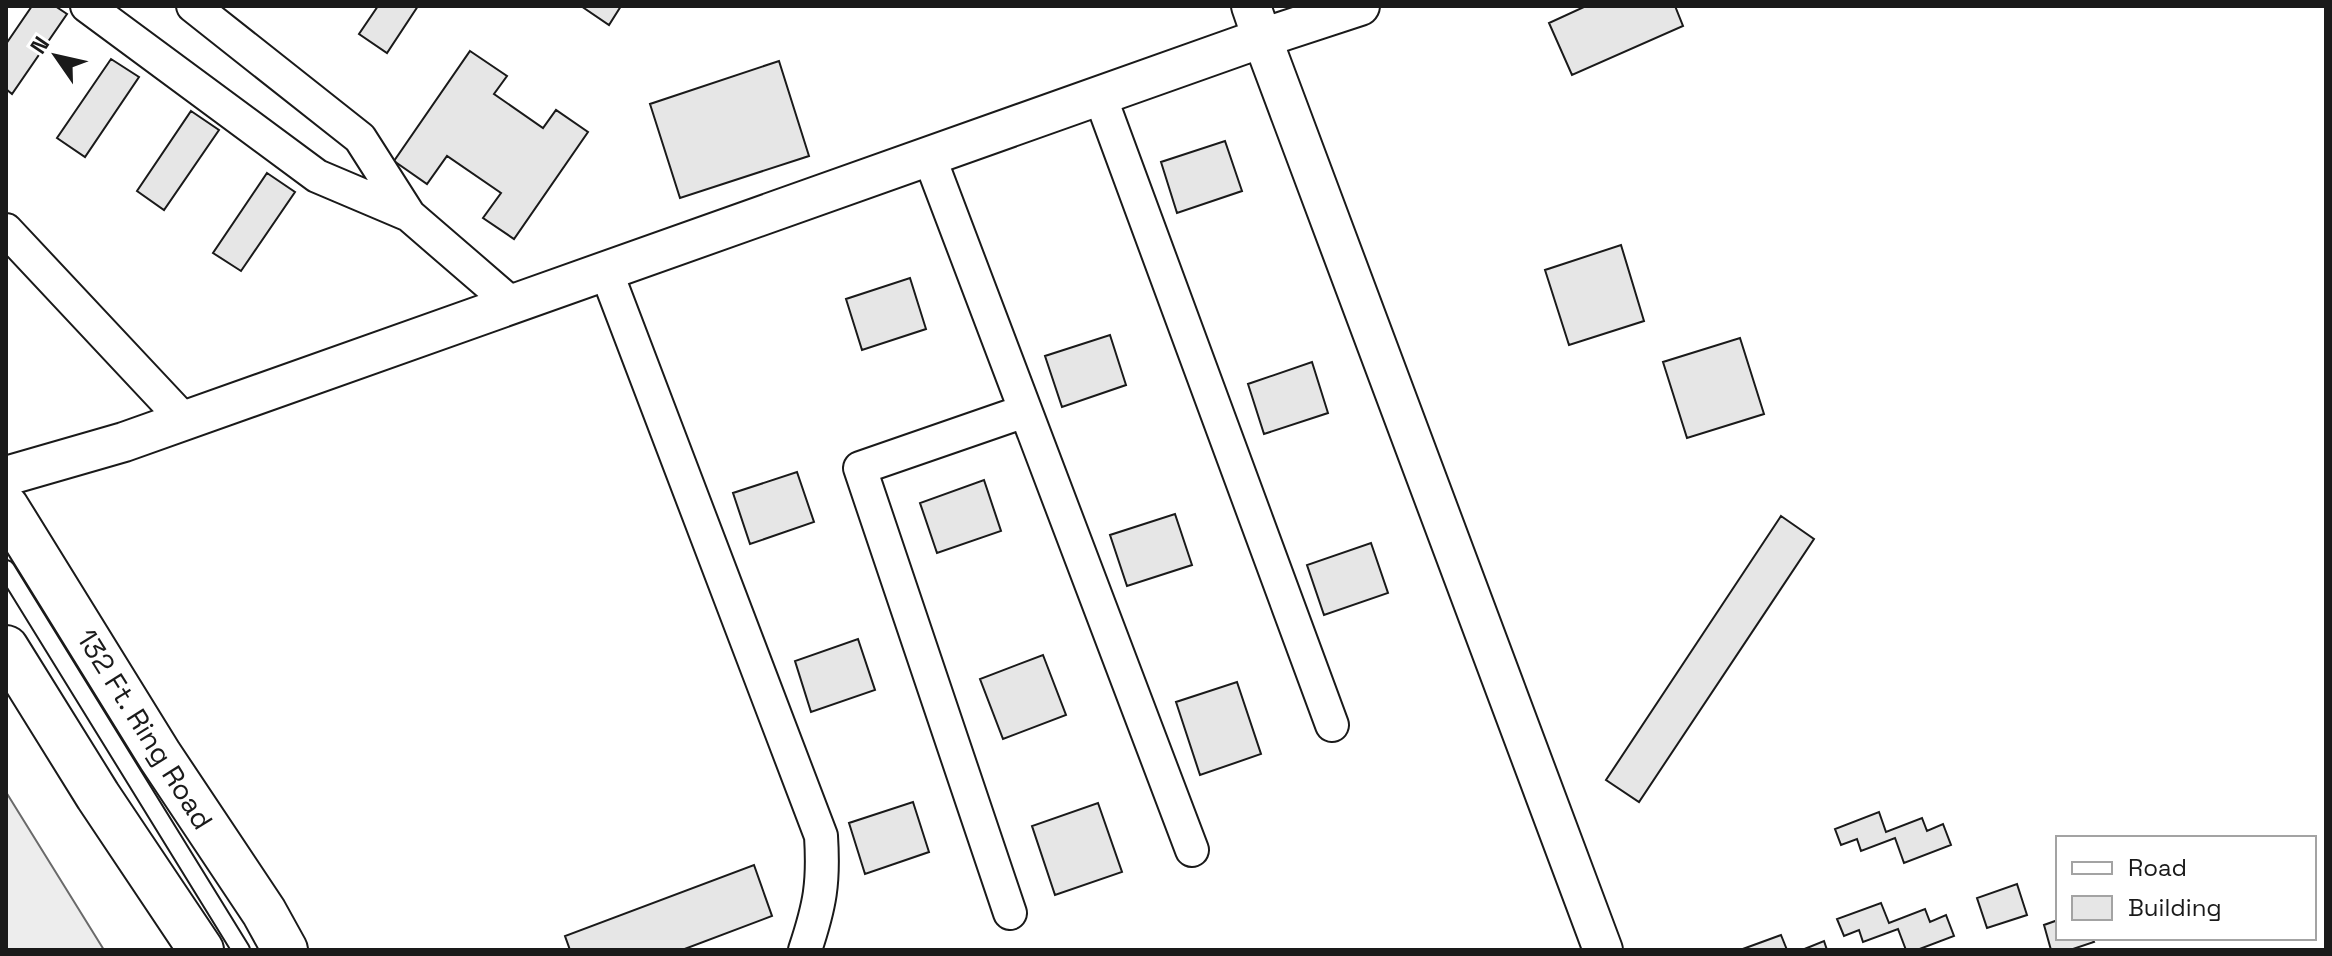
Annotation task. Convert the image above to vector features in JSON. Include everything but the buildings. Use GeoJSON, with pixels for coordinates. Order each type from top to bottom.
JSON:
{"type":"FeatureCollection","features":[{"type":"Feature","properties":{"kind":"main road","name":"132 Ft. Ring Road"},"geometry":{"type":"LineString","coordinates":[[6,507],[160,756],[264,912],[285,950]]}},
{"type":"Feature","properties":{"kind":"main road"},"geometry":{"type":"LineString","coordinates":[[6,648],[98,796],[201,950]]}},
{"type":"Feature","properties":{"kind":"street"},"geometry":{"type":"LineString","coordinates":[[87,6],[317,176],[409,215]]}},
{"type":"Feature","properties":{"kind":"street"},"geometry":{"type":"LineString","coordinates":[[193,6],[360,138],[409,215],[512,304]]}},
{"type":"Feature","properties":{"kind":"street"},"geometry":{"type":"LineString","coordinates":[[6,476],[185,421],[1100,96],[1256,22],[1360,6]]}},
{"type":"Feature","properties":{"kind":"street"},"geometry":{"type":"LineString","coordinates":[[1256,22],[1603,950]]}},
{"type":"Feature","properties":{"kind":"street"},"geometry":{"type":"LineString","coordinates":[[1100,96],[1332,725]]}},
{"type":"Feature","properties":{"kind":"street"},"geometry":{"type":"LineString","coordinates":[[929,156],[1192,850]]}},
{"type":"Feature","properties":{"kind":"street"},"geometry":{"type":"LineString","coordinates":[[6,230],[185,421]]}},
{"type":"Feature","properties":{"kind":"street"},"geometry":{"type":"LineString","coordinates":[[606,271],[821,836],[824,877],[805,950]]}},
{"type":"Feature","properties":{"kind":"street"},"geometry":{"type":"LineString","coordinates":[[1010,913],[860,468],[1025,411]]}},
{"type":"Feature","properties":{"kind":"lane"},"geometry":{"type":"LineString","coordinates":[[6,569],[241,950]]}},
{"type":"Feature","properties":{"kind":"shaded area"},"geometry":{"type":"Polygon","coordinates":[[[6,792],[104,950],[6,950],[6,792]]]}}]}
